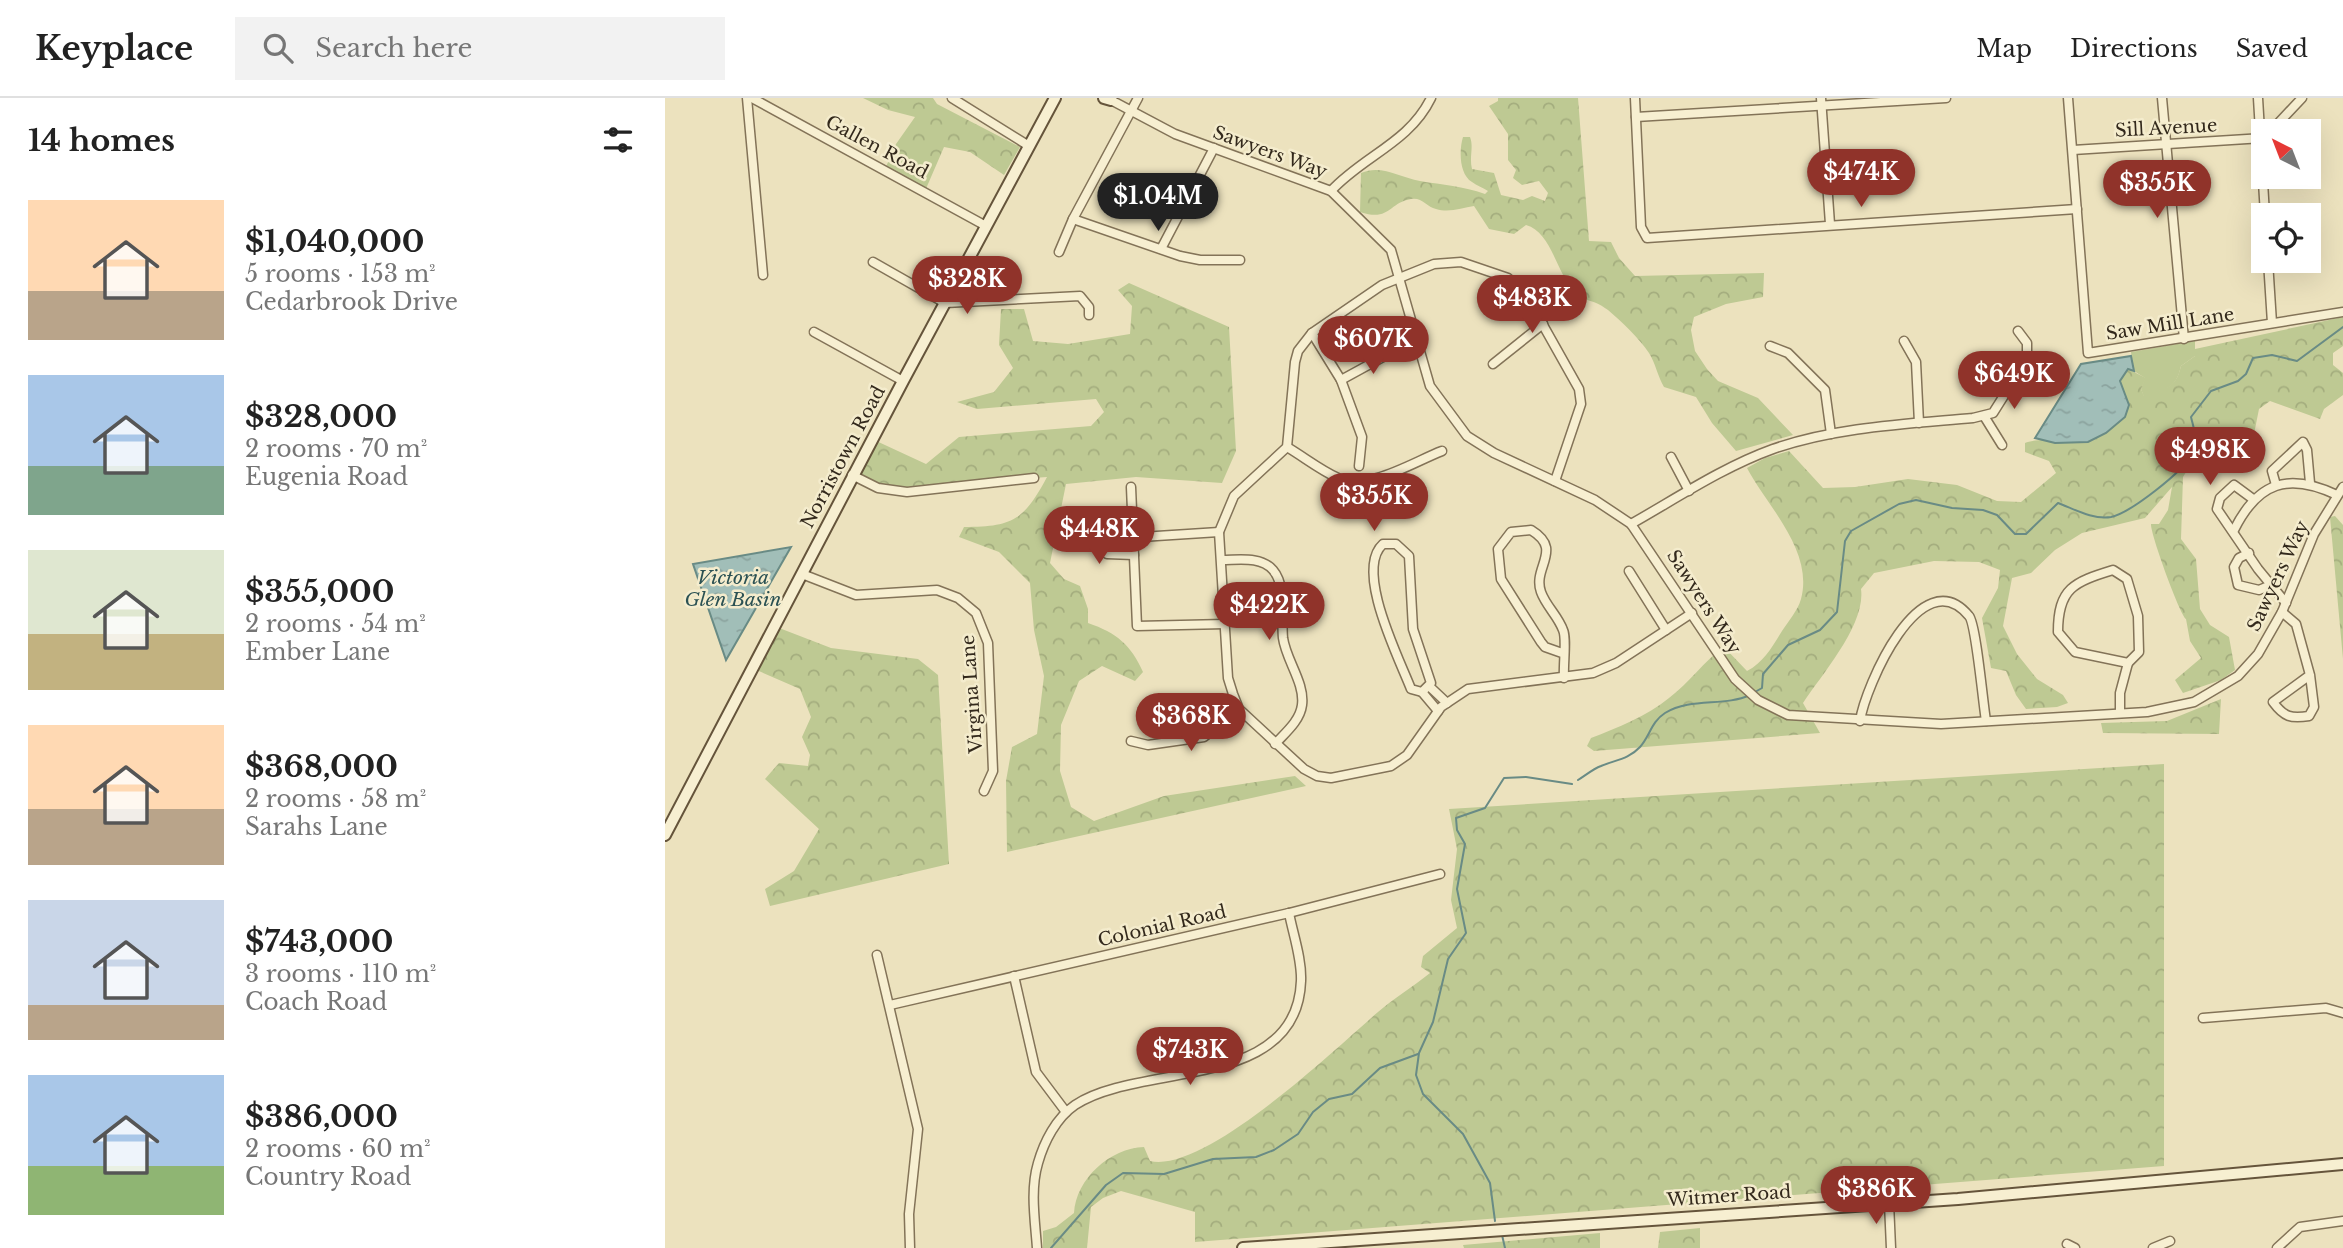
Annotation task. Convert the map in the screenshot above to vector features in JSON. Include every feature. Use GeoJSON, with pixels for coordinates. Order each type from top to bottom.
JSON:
{"type":"FeatureCollection","features":[{"type":"Feature","properties":{"kind":"street","name":"Gallen Road"},"geometry":{"type":"LineString","coordinates":[[750,98],[986,226]]}},
{"type":"Feature","properties":{"kind":"street"},"geometry":{"type":"LineString","coordinates":[[750,98],[763,275]]}},
{"type":"Feature","properties":{"kind":"street"},"geometry":{"type":"LineString","coordinates":[[952,98],[1029,146]]}},
{"type":"Feature","properties":{"kind":"street","name":"Sawyers Way"},"geometry":{"type":"LineString","coordinates":[[1108,98],[1175,134],[1331,191],[1391,250],[1401,276],[1421,362],[1430,386],[1445,409],[1476,442],[1595,500],[1631,524],[1745,690],[1758,700],[1788,715],[1803,718],[1941,724],[2174,708],[2214,693],[2238,676],[2258,654],[2284,607],[2314,534],[2343,487]]}},
{"type":"Feature","properties":{"kind":"street"},"geometry":{"type":"LineString","coordinates":[[1059,252],[1073,219],[1138,98]]}},
{"type":"Feature","properties":{"kind":"street"},"geometry":{"type":"LineString","coordinates":[[1331,191],[1355,167],[1408,132],[1431,98]]}},
{"type":"Feature","properties":{"kind":"street"},"geometry":{"type":"LineString","coordinates":[[1635,98],[1641,227],[1647,238],[1830,224],[1985,218],[2077,209]]}},
{"type":"Feature","properties":{"kind":"street"},"geometry":{"type":"LineString","coordinates":[[1636,117],[1821,101],[1945,98]]}},
{"type":"Feature","properties":{"kind":"street","name":"Saw Mill Lane"},"geometry":{"type":"LineString","coordinates":[[2069,98],[2088,353],[2343,312]]}},
{"type":"Feature","properties":{"kind":"street"},"geometry":{"type":"LineString","coordinates":[[2162,98],[2184,339]]}},
{"type":"Feature","properties":{"kind":"street"},"geometry":{"type":"LineString","coordinates":[[2258,98],[2260,119]]}},
{"type":"Feature","properties":{"kind":"street"},"geometry":{"type":"LineString","coordinates":[[2282,119],[2302,98]]}},
{"type":"Feature","properties":{"kind":"street","name":"Norristown Road"},"geometry":{"type":"LineString","coordinates":[[665,835],[669,816],[802,574],[852,475],[1054,101]]}},
{"type":"Feature","properties":{"kind":"street"},"geometry":{"type":"LineString","coordinates":[[1821,101],[1830,224]]}},
{"type":"Feature","properties":{"kind":"street","name":"Sill Avenue"},"geometry":{"type":"LineString","coordinates":[[2073,150],[2164,142],[2251,140]]}},
{"type":"Feature","properties":{"kind":"street"},"geometry":{"type":"LineString","coordinates":[[1161,249],[1214,148]]}},
{"type":"Feature","properties":{"kind":"street"},"geometry":{"type":"LineString","coordinates":[[1073,219],[1200,260],[1240,260]]}},
{"type":"Feature","properties":{"kind":"street"},"geometry":{"type":"LineString","coordinates":[[873,262],[945,303],[1080,296],[1089,307],[1089,314]]}},
{"type":"Feature","properties":{"kind":"street"},"geometry":{"type":"LineString","coordinates":[[1555,481],[1581,404],[1579,389],[1573,374],[1525,293],[1508,278],[1461,262],[1434,264],[1401,276],[1372,291],[1311,333],[1298,351],[1295,362],[1287,447],[1234,496],[1219,532],[1228,678],[1239,709],[1275,744],[1317,776],[1352,775],[1400,762],[1438,711],[1468,689],[1593,673],[1609,666],[1692,613]]}},
{"type":"Feature","properties":{"kind":"street"},"geometry":{"type":"LineString","coordinates":[[2269,273],[2272,323]]}},
{"type":"Feature","properties":{"kind":"street"},"geometry":{"type":"LineString","coordinates":[[1493,363],[1543,324]]}},
{"type":"Feature","properties":{"kind":"street"},"geometry":{"type":"LineString","coordinates":[[1631,524],[1773,449],[1831,434],[1984,416],[1999,408],[2027,359],[2027,343],[2018,331]]}},
{"type":"Feature","properties":{"kind":"street"},"geometry":{"type":"LineString","coordinates":[[814,332],[903,381]]}},
{"type":"Feature","properties":{"kind":"street"},"geometry":{"type":"LineString","coordinates":[[1311,333],[1341,380],[1361,437],[1359,466]]}},
{"type":"Feature","properties":{"kind":"street"},"geometry":{"type":"LineString","coordinates":[[1904,341],[1916,362],[1919,423]]}},
{"type":"Feature","properties":{"kind":"street"},"geometry":{"type":"LineString","coordinates":[[1770,346],[1788,353],[1825,390],[1831,434]]}},
{"type":"Feature","properties":{"kind":"street"},"geometry":{"type":"LineString","coordinates":[[1341,380],[1394,351]]}},
{"type":"Feature","properties":{"kind":"street"},"geometry":{"type":"LineString","coordinates":[[1984,416],[2003,446]]}},
{"type":"Feature","properties":{"kind":"street"},"geometry":{"type":"LineString","coordinates":[[2276,485],[2272,471],[2303,442],[2307,450],[2310,482]]}},
{"type":"Feature","properties":{"kind":"street"},"geometry":{"type":"LineString","coordinates":[[1287,447],[1329,473],[1354,481],[1373,479],[1442,451]]}},
{"type":"Feature","properties":{"kind":"street"},"geometry":{"type":"LineString","coordinates":[[1671,457],[1689,491]]}},
{"type":"Feature","properties":{"kind":"street"},"geometry":{"type":"LineString","coordinates":[[852,475],[878,488],[907,492],[1034,478]]}},
{"type":"Feature","properties":{"kind":"street"},"geometry":{"type":"LineString","coordinates":[[2234,530],[2253,499],[2276,485],[2310,482],[2337,495]]}},
{"type":"Feature","properties":{"kind":"street"},"geometry":{"type":"LineString","coordinates":[[2253,499],[2234,485],[2220,498],[2217,509],[2222,520],[2234,530],[2296,624],[2310,675],[2314,707],[2309,716],[2292,719],[2283,715],[2273,702],[2310,675]]}},
{"type":"Feature","properties":{"kind":"street"},"geometry":{"type":"LineString","coordinates":[[1131,487],[1137,626],[1225,624]]}},
{"type":"Feature","properties":{"kind":"street"},"geometry":{"type":"LineString","coordinates":[[1562,653],[1545,647],[1501,579],[1498,549],[1511,532],[1531,530],[1544,542],[1547,558],[1539,576],[1541,593],[1565,633],[1562,653],[1564,678]]}},
{"type":"Feature","properties":{"kind":"street"},"geometry":{"type":"LineString","coordinates":[[1134,555],[1107,554],[1110,539],[1219,532]]}},
{"type":"Feature","properties":{"kind":"street"},"geometry":{"type":"LineString","coordinates":[[1438,711],[1426,690],[1428,668],[1413,629],[1409,556],[1396,544],[1383,544],[1376,550],[1373,564],[1377,594],[1411,689],[1426,690],[1447,703]]}},
{"type":"Feature","properties":{"kind":"street"},"geometry":{"type":"LineString","coordinates":[[2249,553],[2239,558],[2234,567],[2238,585],[2259,590],[2271,585]]}},
{"type":"Feature","properties":{"kind":"street"},"geometry":{"type":"LineString","coordinates":[[1222,560],[1260,561],[1272,569],[1279,580],[1283,638],[1299,686],[1302,706],[1299,717],[1275,744]]}},
{"type":"Feature","properties":{"kind":"street"},"geometry":{"type":"LineString","coordinates":[[2120,713],[2120,693],[2128,663],[2139,652],[2141,644],[2138,616],[2127,579],[2113,570],[2072,587],[2065,593],[2059,609],[2058,632],[2062,639],[2075,652],[2087,657],[2128,663]]}},
{"type":"Feature","properties":{"kind":"street"},"geometry":{"type":"LineString","coordinates":[[1629,572],[1666,631]]}},
{"type":"Feature","properties":{"kind":"street","name":"Virgina Lane"},"geometry":{"type":"LineString","coordinates":[[802,574],[856,595],[937,590],[964,601],[976,613],[988,643],[993,771],[983,791]]}},
{"type":"Feature","properties":{"kind":"street"},"geometry":{"type":"LineString","coordinates":[[1860,721],[1869,687],[1906,622],[1925,606],[1936,603],[1951,604],[1962,610],[1974,626],[1986,721]]}},
{"type":"Feature","properties":{"kind":"street"},"geometry":{"type":"LineString","coordinates":[[1131,741],[1148,745],[1204,737],[1239,709]]}},
{"type":"Feature","properties":{"kind":"street","name":"Colonial Road"},"geometry":{"type":"LineString","coordinates":[[890,1005],[1289,913],[1440,874]]}},
{"type":"Feature","properties":{"kind":"street"},"geometry":{"type":"LineString","coordinates":[[1037,1248],[1034,1191],[1037,1164],[1048,1137],[1066,1112],[1100,1093],[1237,1062],[1273,1039],[1291,1017],[1301,981],[1289,913]]}},
{"type":"Feature","properties":{"kind":"street"},"geometry":{"type":"LineString","coordinates":[[877,955],[918,1129],[909,1214],[910,1248]]}},
{"type":"Feature","properties":{"kind":"street"},"geometry":{"type":"LineString","coordinates":[[1014,976],[1036,1072],[1066,1112]]}},
{"type":"Feature","properties":{"kind":"street"},"geometry":{"type":"LineString","coordinates":[[2203,1018],[2326,1008],[2343,1013]]}},
{"type":"Feature","properties":{"kind":"street","name":"Witmer Road"},"geometry":{"type":"LineString","coordinates":[[1243,1248],[1889,1203],[2343,1164]]}},
{"type":"Feature","properties":{"kind":"street"},"geometry":{"type":"LineString","coordinates":[[1889,1203],[1891,1248]]}},
{"type":"Feature","properties":{"kind":"street"},"geometry":{"type":"LineString","coordinates":[[2277,1248],[2300,1227],[2343,1221]]}},
{"type":"Feature","properties":{"kind":"street"},"geometry":{"type":"LineString","coordinates":[[2153,1248],[2170,1241]]}},
{"type":"Feature","properties":{"kind":"green space"},"geometry":{"type":"Polygon","coordinates":[[[863,98],[933,98],[937,104],[1020,147],[1004,175],[970,152],[944,147],[925,191],[885,169],[896,144],[915,117],[888,110],[863,98]]]}},
{"type":"Feature","properties":{"kind":"green space"},"geometry":{"type":"Polygon","coordinates":[[[1498,98],[1578,98],[1589,241],[1611,242],[1619,258],[1635,276],[1764,273],[1763,297],[1726,304],[1694,317],[1691,330],[1695,351],[1718,381],[1758,398],[1793,435],[1736,451],[1712,423],[1696,397],[1664,387],[1649,353],[1630,330],[1608,310],[1577,294],[1562,273],[1550,248],[1534,228],[1526,225],[1514,234],[1489,229],[1474,206],[1441,210],[1415,199],[1403,201],[1377,215],[1360,212],[1361,173],[1368,171],[1383,171],[1485,194],[1488,191],[1472,182],[1462,168],[1463,137],[1470,137],[1472,169],[1494,173],[1501,195],[1523,200],[1532,196],[1545,201],[1548,193],[1539,181],[1522,185],[1513,178],[1516,170],[1508,160],[1508,134],[1489,106],[1498,101],[1498,98]]]}},
{"type":"Feature","properties":{"kind":"green space"},"geometry":{"type":"Polygon","coordinates":[[[1129,283],[1229,327],[1236,451],[1222,483],[1136,477],[1066,484],[1050,563],[1064,579],[1080,586],[1088,609],[1088,623],[1122,641],[1143,672],[1135,681],[1102,666],[1079,681],[1061,725],[1060,771],[1071,807],[1094,821],[1164,796],[1295,776],[1306,786],[1007,852],[1006,781],[1012,747],[1037,734],[1044,676],[1034,630],[1030,583],[999,552],[959,537],[964,527],[1006,523],[1024,512],[1047,477],[884,489],[854,472],[872,439],[926,464],[959,437],[1091,426],[1104,412],[1096,399],[977,409],[957,402],[994,392],[1013,368],[999,345],[1001,309],[1024,309],[1033,341],[1068,344],[1130,334],[1132,306],[1118,290],[1129,283]]]}},
{"type":"Feature","properties":{"kind":"green space"},"geometry":{"type":"Polygon","coordinates":[[[2343,317],[2343,346],[2333,353],[2333,365],[2343,373],[2343,395],[2324,409],[2320,419],[2270,401],[2259,409],[2252,444],[2214,455],[2196,456],[2183,477],[2181,539],[2196,559],[2200,609],[2210,625],[2229,637],[2235,670],[2221,680],[2183,693],[2175,680],[2201,658],[2190,641],[2186,619],[2172,590],[2152,531],[2151,524],[2159,524],[2168,510],[2172,487],[2145,518],[2082,533],[2055,550],[2031,573],[2012,578],[2003,626],[2017,654],[2037,679],[2063,695],[2068,703],[2057,707],[2026,709],[2016,695],[2006,671],[1991,668],[1982,618],[1998,588],[2000,570],[1979,562],[1934,561],[1874,573],[1861,589],[1861,603],[1850,633],[1803,703],[1820,733],[1594,751],[1587,746],[1591,738],[1631,721],[1660,704],[1724,647],[1747,671],[1767,654],[1795,612],[1801,599],[1803,581],[1795,546],[1747,468],[1765,458],[1789,451],[1823,488],[1855,487],[1908,479],[1957,485],[1997,501],[2021,502],[2056,473],[2049,461],[2025,452],[2025,443],[2046,440],[2088,442],[2128,405],[2120,381],[2128,369],[2146,378],[2141,389],[2144,396],[2172,384],[2181,366],[2195,356],[2195,349],[2343,317]]]}},
{"type":"Feature","properties":{"kind":"green space"},"geometry":{"type":"Polygon","coordinates":[[[2195,341],[2195,356],[2181,366],[2172,385],[2144,397],[2141,389],[2145,378],[2134,371],[2131,352],[2195,341]]]}},
{"type":"Feature","properties":{"kind":"green space"},"geometry":{"type":"Polygon","coordinates":[[[2335,516],[2343,525],[2343,659],[2330,517],[2335,516]]]}},
{"type":"Feature","properties":{"kind":"green space"},"geometry":{"type":"Polygon","coordinates":[[[774,626],[831,648],[918,659],[938,675],[949,864],[770,906],[765,889],[794,871],[819,829],[765,779],[779,763],[808,766],[810,755],[802,737],[811,717],[800,689],[752,668],[774,626]]]}},
{"type":"Feature","properties":{"kind":"green space"},"geometry":{"type":"Polygon","coordinates":[[[2221,699],[2219,734],[2103,733],[2101,723],[2167,721],[2221,699]]]}},
{"type":"Feature","properties":{"kind":"green space"},"geometry":{"type":"Polygon","coordinates":[[[2164,764],[2164,1166],[1195,1242],[1195,1212],[1121,1191],[1103,1198],[1091,1207],[1087,1248],[1043,1248],[1043,1231],[1056,1227],[1074,1213],[1081,1188],[1088,1177],[1107,1159],[1131,1149],[1144,1147],[1150,1161],[1174,1160],[1203,1148],[1269,1105],[1384,1007],[1430,973],[1421,967],[1423,956],[1457,928],[1451,900],[1457,849],[1449,809],[2164,764]]]}},
{"type":"Feature","properties":{"kind":"green space"},"geometry":{"type":"Polygon","coordinates":[[[1700,1228],[1700,1248],[1658,1248],[1660,1232],[1700,1228]]]}},
{"type":"Feature","properties":{"kind":"green space"},"geometry":{"type":"Polygon","coordinates":[[[1600,1233],[1600,1248],[1464,1248],[1463,1245],[1600,1233]]]}},
{"type":"Feature","properties":{"kind":"water"},"geometry":{"type":"Polygon","coordinates":[[[2131,356],[2134,371],[2128,369],[2120,381],[2129,405],[2125,417],[2106,433],[2088,442],[2055,443],[2035,438],[2081,364],[2131,356]]]}},
{"type":"Feature","properties":{"kind":"water","name":"Victoria Glen Basin"},"geometry":{"type":"Polygon","coordinates":[[[791,547],[726,660],[693,564],[791,547]]]}},
{"type":"Feature","properties":{"kind":"waterway"},"geometry":{"type":"LineString","coordinates":[[1755,692],[1762,688],[1763,674],[1788,645],[1820,630],[1837,612],[1845,541],[1851,531],[1899,504],[1916,500],[1952,508],[1983,510],[1997,515],[2015,534],[2026,534],[2058,503],[2097,517],[2120,514],[2155,491],[2187,462],[2195,445],[2191,417],[2211,391],[2238,381],[2246,374],[2253,358],[2272,355],[2297,361],[2343,327]]}},
{"type":"Feature","properties":{"kind":"waterway"},"geometry":{"type":"LineString","coordinates":[[1578,780],[1598,767],[1636,751],[1657,721],[1675,708],[1696,703],[1729,701],[1750,695]]}},
{"type":"Feature","properties":{"kind":"waterway"},"geometry":{"type":"LineString","coordinates":[[1495,1221],[1490,1183],[1463,1134],[1423,1094],[1416,1075],[1419,1053],[1433,1022],[1448,959],[1466,933],[1457,889],[1465,844],[1457,830],[1456,818],[1485,808],[1504,778],[1526,777],[1572,784]]}},
{"type":"Feature","properties":{"kind":"waterway"},"geometry":{"type":"LineString","coordinates":[[1051,1248],[1106,1185],[1123,1173],[1164,1174],[1213,1159],[1256,1157],[1274,1150],[1298,1134],[1313,1112],[1329,1099],[1352,1094],[1380,1068],[1418,1054]]}},
{"type":"Feature","properties":{"kind":"waterway"},"geometry":{"type":"LineString","coordinates":[[1502,1235],[1505,1248]]}}]}
